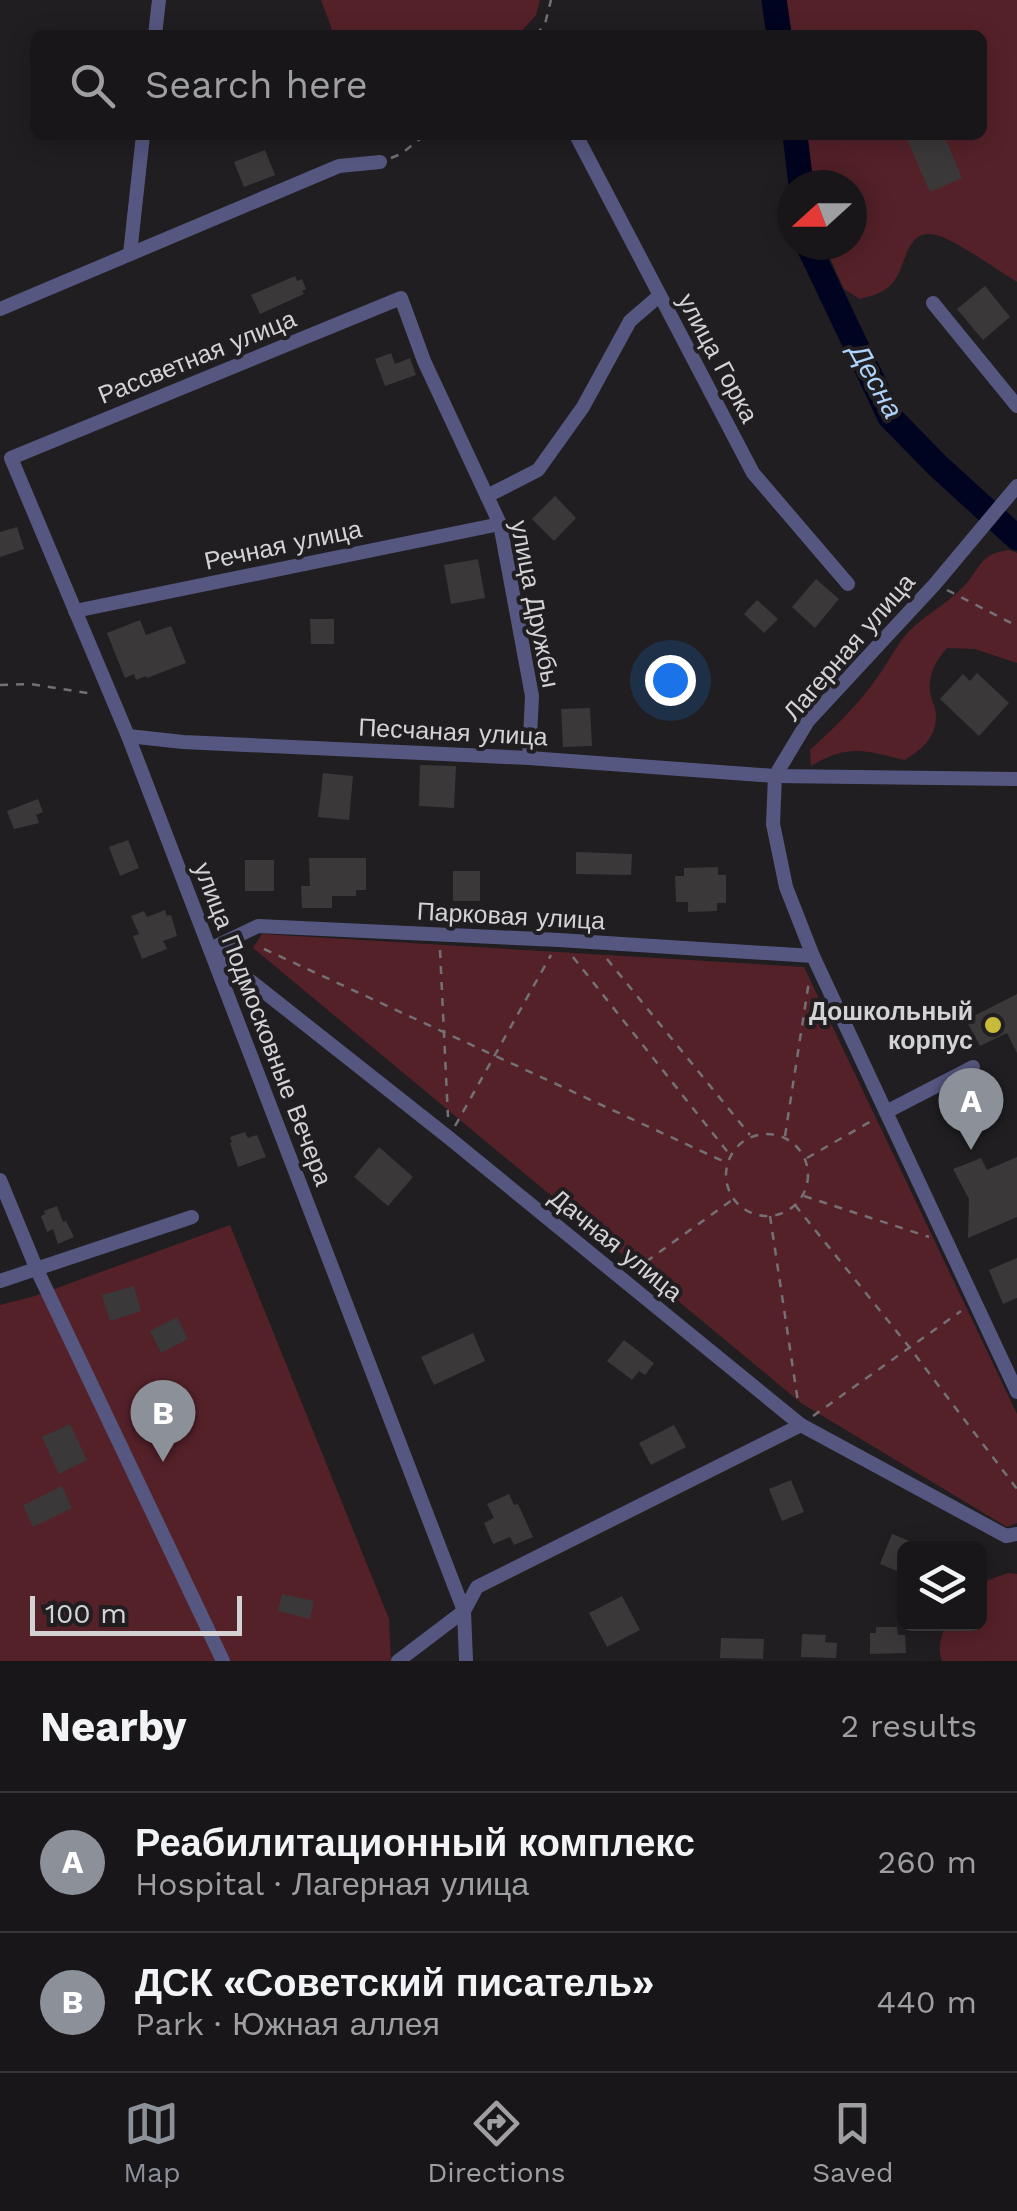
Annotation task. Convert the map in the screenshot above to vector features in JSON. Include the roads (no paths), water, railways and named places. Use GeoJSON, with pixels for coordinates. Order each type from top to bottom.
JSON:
{"type":"FeatureCollection","features":[{"type":"Feature","properties":{"kind":"street"},"geometry":{"type":"LineString","coordinates":[[156,30],[159,0]]}},
{"type":"Feature","properties":{"kind":"street"},"geometry":{"type":"LineString","coordinates":[[130,254],[143,140]]}},
{"type":"Feature","properties":{"kind":"street","name":"улица Горка"},"geometry":{"type":"LineString","coordinates":[[579,140],[753,474],[848,584]]}},
{"type":"Feature","properties":{"kind":"street"},"geometry":{"type":"LineString","coordinates":[[0,309],[338,166],[380,162]]}},
{"type":"Feature","properties":{"kind":"street"},"geometry":{"type":"LineString","coordinates":[[487,496],[538,470],[583,407],[630,321],[659,296]]}},
{"type":"Feature","properties":{"kind":"street","name":"улица Дружбы"},"geometry":{"type":"LineString","coordinates":[[401,298],[424,361],[500,524],[532,696],[530,758]]}},
{"type":"Feature","properties":{"kind":"street","name":"Рассветная улица"},"geometry":{"type":"LineString","coordinates":[[11,458],[401,298]]}},
{"type":"Feature","properties":{"kind":"street"},"geometry":{"type":"LineString","coordinates":[[933,303],[1017,406]]}},
{"type":"Feature","properties":{"kind":"street","name":"улица Подмосковные Вечера"},"geometry":{"type":"LineString","coordinates":[[11,458],[128,736],[464,1610]]}},
{"type":"Feature","properties":{"kind":"street","name":"Лагерная улица"},"geometry":{"type":"LineString","coordinates":[[1017,486],[935,584],[808,721],[775,776],[773,824],[786,887],[813,956],[1017,1392]]}},
{"type":"Feature","properties":{"kind":"street","name":"Речная улица"},"geometry":{"type":"LineString","coordinates":[[74,611],[500,524]]}},
{"type":"Feature","properties":{"kind":"street","name":"Песчаная улица"},"geometry":{"type":"LineString","coordinates":[[128,736],[775,776],[1017,779]]}},
{"type":"Feature","properties":{"kind":"street","name":"Парковая улица"},"geometry":{"type":"LineString","coordinates":[[210,949],[258,926],[813,956]]}},
{"type":"Feature","properties":{"kind":"street","name":"Дачная улица"},"geometry":{"type":"LineString","coordinates":[[210,949],[801,1425],[1006,1536],[1017,1534]]}},
{"type":"Feature","properties":{"kind":"street"},"geometry":{"type":"LineString","coordinates":[[886,1112],[972,1067]]}},
{"type":"Feature","properties":{"kind":"street"},"geometry":{"type":"LineString","coordinates":[[0,1180],[40,1276],[223,1661]]}},
{"type":"Feature","properties":{"kind":"street"},"geometry":{"type":"LineString","coordinates":[[0,1281],[40,1276],[119,1240],[192,1217]]}},
{"type":"Feature","properties":{"kind":"street"},"geometry":{"type":"LineString","coordinates":[[398,1661],[464,1610],[477,1586],[801,1425]]}},
{"type":"Feature","properties":{"kind":"street"},"geometry":{"type":"LineString","coordinates":[[464,1610],[466,1661]]}},
{"type":"Feature","properties":{"kind":"waterway","name":"Десна"},"geometry":{"type":"LineString","coordinates":[[774,0],[778,30]]}},
{"type":"Feature","properties":{"kind":"waterway","name":"Десна"},"geometry":{"type":"LineString","coordinates":[[796,140],[799,170]]}},
{"type":"Feature","properties":{"kind":"waterway","name":"Десна"},"geometry":{"type":"LineString","coordinates":[[815,260],[890,417],[1017,538]]}},
{"type":"Feature","properties":{"kind":"place","name":"Дошкольный корпус"},"geometry":{"type":"Point","coordinates":[993,1025]}},
{"type":"Feature","properties":{"kind":"place","name":"Реабилитационный комплекс"},"geometry":{"type":"Point","coordinates":[971,1150]}},
{"type":"Feature","properties":{"kind":"place","name":"ДСК «Советский писатель»"},"geometry":{"type":"Point","coordinates":[163,1462]}}]}
